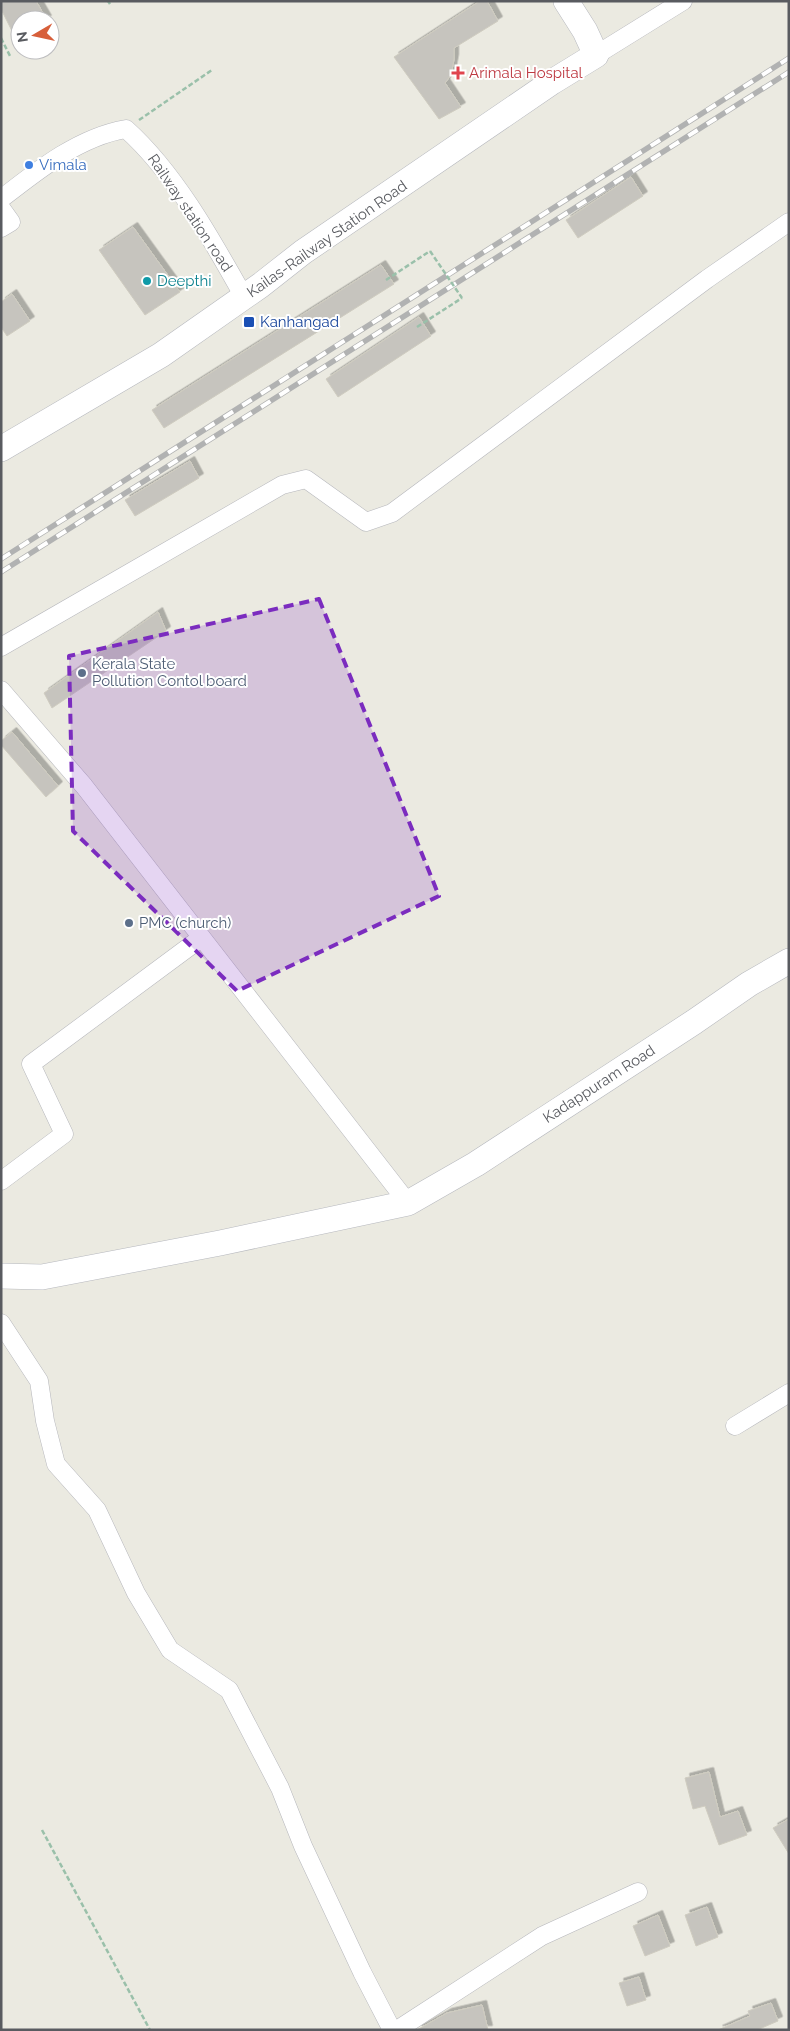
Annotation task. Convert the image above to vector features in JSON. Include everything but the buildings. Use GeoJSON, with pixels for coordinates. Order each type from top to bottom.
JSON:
{"type":"FeatureCollection","features":[{"type":"Feature","properties":{"kind":"main road"},"geometry":{"type":"LineString","coordinates":[[566,1],[585,31],[596,55]]}},
{"type":"Feature","properties":{"kind":"main road","name":"Kailas-Railway Station Road"},"geometry":{"type":"LineString","coordinates":[[1,449],[161,355],[244,297],[303,252],[552,82],[596,55]]}},
{"type":"Feature","properties":{"kind":"main road","name":"Kadappuram Road"},"geometry":{"type":"LineString","coordinates":[[1,1276],[42,1277],[249,1238],[408,1203],[476,1164],[749,984],[789,961]]}},
{"type":"Feature","properties":{"kind":"street"},"geometry":{"type":"LineString","coordinates":[[596,55],[682,1]]}},
{"type":"Feature","properties":{"kind":"street"},"geometry":{"type":"LineString","coordinates":[[1,199],[44,166],[110,132],[126,129]]}},
{"type":"Feature","properties":{"kind":"street","name":"Railway station road"},"geometry":{"type":"LineString","coordinates":[[126,129],[145,146],[191,210],[214,244],[244,297]]}},
{"type":"Feature","properties":{"kind":"street"},"geometry":{"type":"LineString","coordinates":[[1,208],[11,222],[1,228]]}},
{"type":"Feature","properties":{"kind":"street"},"geometry":{"type":"LineString","coordinates":[[1,647],[282,485],[306,478],[366,522],[392,512],[699,284],[789,222]]}},
{"type":"Feature","properties":{"kind":"street"},"geometry":{"type":"LineString","coordinates":[[1,690],[84,786],[408,1203]]}},
{"type":"Feature","properties":{"kind":"street"},"geometry":{"type":"LineString","coordinates":[[1,1181],[64,1134],[31,1064],[201,938]]}},
{"type":"Feature","properties":{"kind":"street"},"geometry":{"type":"LineString","coordinates":[[1,1323],[39,1381],[45,1422],[56,1464],[98,1510],[136,1593],[170,1650],[230,1690],[280,1788],[303,1846],[362,1972],[392,2030]]}},
{"type":"Feature","properties":{"kind":"street"},"geometry":{"type":"LineString","coordinates":[[735,1426],[789,1394]]}},
{"type":"Feature","properties":{"kind":"street"},"geometry":{"type":"LineString","coordinates":[[397,2030],[542,1936],[638,1892]]}},
{"type":"Feature","properties":{"kind":"path"},"geometry":{"type":"LineString","coordinates":[[1,38],[10,56]]}},
{"type":"Feature","properties":{"kind":"path"},"geometry":{"type":"LineString","coordinates":[[126,129],[212,70]]}},
{"type":"Feature","properties":{"kind":"path"},"geometry":{"type":"LineString","coordinates":[[386,280],[430,251],[462,298],[417,327]]}},
{"type":"Feature","properties":{"kind":"path"},"geometry":{"type":"LineString","coordinates":[[42,1830],[150,2030]]}},
{"type":"Feature","properties":{"kind":"highlighted area"},"geometry":{"type":"Polygon","coordinates":[[[319,599],[439,896],[237,991],[73,831],[69,656],[319,599]]]}},
{"type":"Feature","properties":{"kind":"railway"},"geometry":{"type":"LineString","coordinates":[[1,559],[789,58]]}},
{"type":"Feature","properties":{"kind":"railway"},"geometry":{"type":"LineString","coordinates":[[1,572],[789,72]]}},
{"type":"Feature","properties":{"kind":"place","name":"Arimala Hospital"},"geometry":{"type":"Point","coordinates":[458,73]}},
{"type":"Feature","properties":{"kind":"place","name":"Vimala"},"geometry":{"type":"Point","coordinates":[29,165]}},
{"type":"Feature","properties":{"kind":"place","name":"Deepthi"},"geometry":{"type":"Point","coordinates":[147,281]}},
{"type":"Feature","properties":{"kind":"place","name":"Kanhangad"},"geometry":{"type":"Point","coordinates":[249,322]}},
{"type":"Feature","properties":{"kind":"place","name":"Kerala State Pollution Contol board"},"geometry":{"type":"Point","coordinates":[82,673]}},
{"type":"Feature","properties":{"kind":"place","name":"PMC (church)"},"geometry":{"type":"Point","coordinates":[129,923]}}]}
